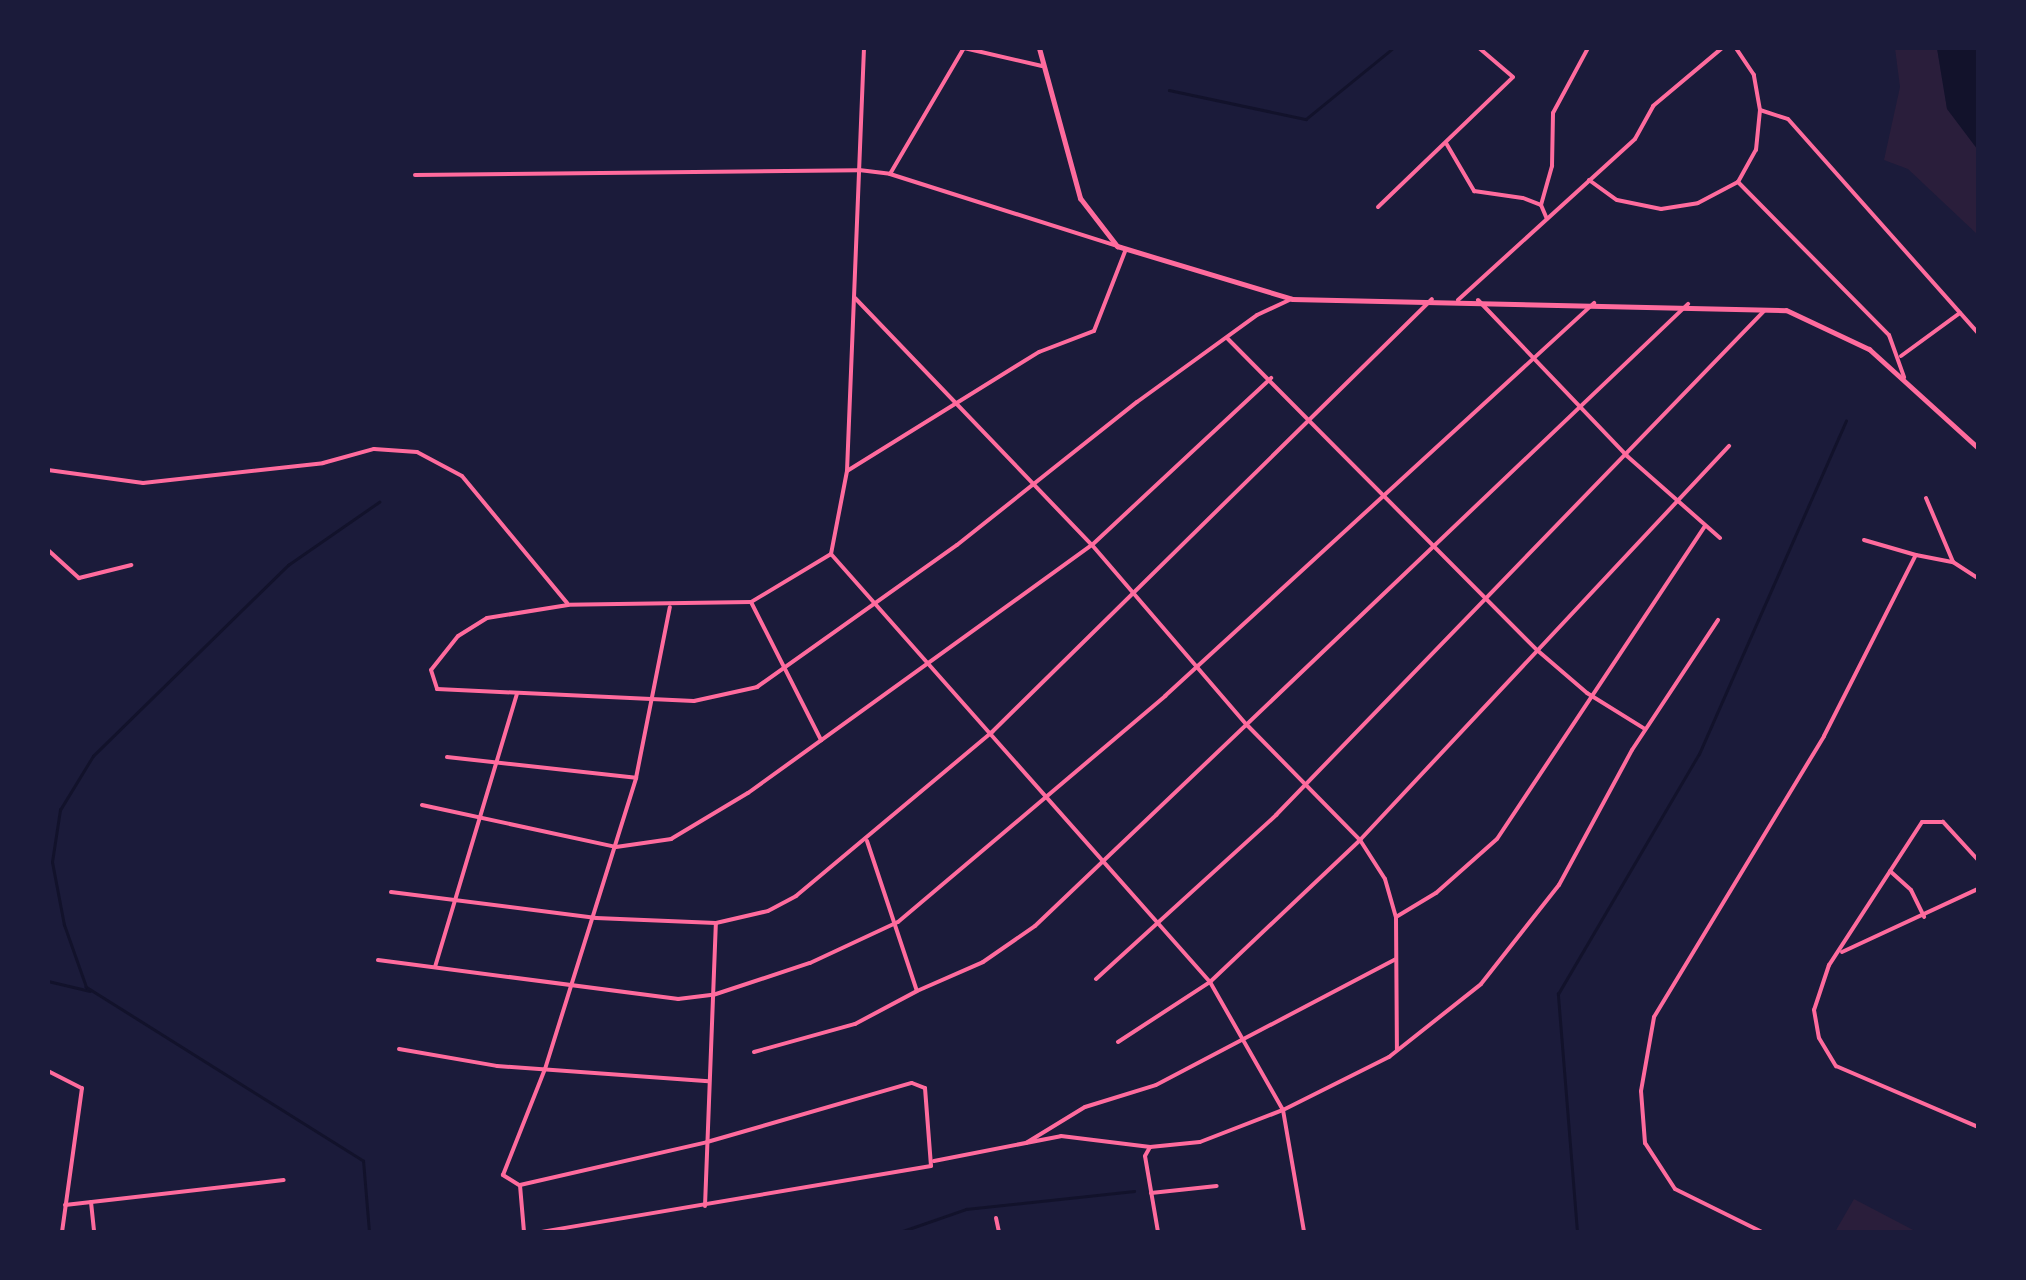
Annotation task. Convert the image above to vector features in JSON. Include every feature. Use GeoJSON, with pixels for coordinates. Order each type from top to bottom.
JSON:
{"type":"FeatureCollection","features":[{"type":"Feature","properties":{"kind":"street"},"geometry":{"type":"LineString","coordinates":[[864,48],[848,471],[830,554],[752,602],[568,605],[474,623],[430,675],[437,689],[654,700],[724,698],[787,668],[873,608],[1227,338],[1292,299]]}},
{"type":"Feature","properties":{"kind":"street"},"geometry":{"type":"LineString","coordinates":[[890,174],[963,48],[1042,66]]}},
{"type":"Feature","properties":{"kind":"street"},"geometry":{"type":"LineString","coordinates":[[1039,48],[1080,198],[1117,246]]}},
{"type":"Feature","properties":{"kind":"street"},"geometry":{"type":"LineString","coordinates":[[1378,206],[1513,77],[1479,48]]}},
{"type":"Feature","properties":{"kind":"street"},"geometry":{"type":"LineString","coordinates":[[1576,48],[1583,52]]}},
{"type":"Feature","properties":{"kind":"street"},"geometry":{"type":"LineString","coordinates":[[1548,219],[1541,205],[1550,182],[1554,113],[1588,48]]}},
{"type":"Feature","properties":{"kind":"street"},"geometry":{"type":"LineString","coordinates":[[1458,300],[1635,139],[1652,106],[1722,48]]}},
{"type":"Feature","properties":{"kind":"street"},"geometry":{"type":"LineString","coordinates":[[1589,180],[1617,200],[1661,209],[1698,204],[1738,182],[1756,150],[1760,110],[1754,75],[1736,48]]}},
{"type":"Feature","properties":{"kind":"street"},"geometry":{"type":"LineString","coordinates":[[1760,110],[1788,120],[1978,333]]}},
{"type":"Feature","properties":{"kind":"street"},"geometry":{"type":"LineString","coordinates":[[1446,143],[1474,191],[1541,205]]}},
{"type":"Feature","properties":{"kind":"street"},"geometry":{"type":"LineString","coordinates":[[416,175],[859,170],[890,174],[1292,299],[1767,308],[1832,326],[1904,377],[1978,448]]}},
{"type":"Feature","properties":{"kind":"street"},"geometry":{"type":"LineString","coordinates":[[1738,182],[1889,334],[1901,356],[1904,377]]}},
{"type":"Feature","properties":{"kind":"street"},"geometry":{"type":"LineString","coordinates":[[848,471],[1039,352],[1094,332],[1126,249]]}},
{"type":"Feature","properties":{"kind":"street"},"geometry":{"type":"LineString","coordinates":[[853,296],[1092,545],[1247,725],[1360,840],[1384,879],[1396,917],[1397,1050]]}},
{"type":"Feature","properties":{"kind":"street"},"geometry":{"type":"LineString","coordinates":[[391,892],[596,918],[716,924],[796,896],[867,841],[992,732],[1432,299]]}},
{"type":"Feature","properties":{"kind":"street"},"geometry":{"type":"LineString","coordinates":[[1478,300],[1627,456],[1720,538]]}},
{"type":"Feature","properties":{"kind":"street"},"geometry":{"type":"LineString","coordinates":[[378,960],[573,982],[678,999],[713,995],[810,963],[898,922],[1050,796],[1196,666],[1594,302]]}},
{"type":"Feature","properties":{"kind":"street"},"geometry":{"type":"LineString","coordinates":[[754,1052],[855,1024],[983,962],[1034,926],[1101,858],[1247,725],[1431,542],[1688,304]]}},
{"type":"Feature","properties":{"kind":"street"},"geometry":{"type":"LineString","coordinates":[[1096,979],[1306,784],[1487,602],[1767,308]]}},
{"type":"Feature","properties":{"kind":"street"},"geometry":{"type":"LineString","coordinates":[[1901,356],[1960,313]]}},
{"type":"Feature","properties":{"kind":"street"},"geometry":{"type":"LineString","coordinates":[[1227,338],[1313,419],[1537,650],[1592,696],[1644,729]]}},
{"type":"Feature","properties":{"kind":"street"},"geometry":{"type":"LineString","coordinates":[[422,805],[616,847],[654,845],[686,831],[821,740],[1092,545],[1271,378]]}},
{"type":"Feature","properties":{"kind":"street"},"geometry":{"type":"LineString","coordinates":[[1118,1042],[1210,982],[1360,840],[1729,446]]}},
{"type":"Feature","properties":{"kind":"street"},"geometry":{"type":"LineString","coordinates":[[48,470],[142,483],[323,464],[374,449],[417,452],[462,476],[568,605]]}},
{"type":"Feature","properties":{"kind":"street"},"geometry":{"type":"LineString","coordinates":[[1926,498],[1954,562]]}},
{"type":"Feature","properties":{"kind":"street"},"geometry":{"type":"LineString","coordinates":[[1396,917],[1436,893],[1496,839],[1705,526]]}},
{"type":"Feature","properties":{"kind":"street"},"geometry":{"type":"LineString","coordinates":[[1864,540],[1954,562],[1978,578]]}},
{"type":"Feature","properties":{"kind":"street"},"geometry":{"type":"LineString","coordinates":[[48,550],[79,578],[131,566]]}},
{"type":"Feature","properties":{"kind":"street"},"geometry":{"type":"LineString","coordinates":[[830,554],[873,608],[1050,796],[1210,982],[1240,1042],[1283,1110],[1304,1232]]}},
{"type":"Feature","properties":{"kind":"street"},"geometry":{"type":"LineString","coordinates":[[1762,1232],[1696,1202],[1658,1168],[1641,1120],[1649,1034],[1824,736],[1916,555]]}},
{"type":"Feature","properties":{"kind":"street"},"geometry":{"type":"LineString","coordinates":[[752,602],[821,740]]}},
{"type":"Feature","properties":{"kind":"street"},"geometry":{"type":"LineString","coordinates":[[670,605],[636,778],[596,918],[545,1070],[503,1175],[520,1185],[707,1142],[920,1084],[934,1162]]}},
{"type":"Feature","properties":{"kind":"street"},"geometry":{"type":"LineString","coordinates":[[542,1232],[886,1177],[934,1162],[1062,1136],[1150,1147],[1200,1142],[1283,1110],[1397,1050],[1481,984],[1536,920],[1644,729],[1718,620]]}},
{"type":"Feature","properties":{"kind":"street"},"geometry":{"type":"LineString","coordinates":[[435,967],[501,763],[517,694]]}},
{"type":"Feature","properties":{"kind":"street"},"geometry":{"type":"LineString","coordinates":[[447,757],[636,778]]}},
{"type":"Feature","properties":{"kind":"street"},"geometry":{"type":"LineString","coordinates":[[1978,860],[1932,818],[1922,822],[1820,980],[1814,1010],[1819,1038],[1836,1066],[1978,1127]]}},
{"type":"Feature","properties":{"kind":"street"},"geometry":{"type":"LineString","coordinates":[[867,841],[898,922],[918,992]]}},
{"type":"Feature","properties":{"kind":"street"},"geometry":{"type":"LineString","coordinates":[[1890,871],[1911,890],[1924,916]]}},
{"type":"Feature","properties":{"kind":"street"},"geometry":{"type":"LineString","coordinates":[[1840,953],[1978,889]]}},
{"type":"Feature","properties":{"kind":"street"},"geometry":{"type":"LineString","coordinates":[[705,1206],[716,924]]}},
{"type":"Feature","properties":{"kind":"street"},"geometry":{"type":"LineString","coordinates":[[1026,1143],[1085,1107],[1156,1084],[1397,958]]}},
{"type":"Feature","properties":{"kind":"street"},"geometry":{"type":"LineString","coordinates":[[399,1049],[545,1070],[708,1081]]}},
{"type":"Feature","properties":{"kind":"street"},"geometry":{"type":"LineString","coordinates":[[48,1072],[82,1088],[62,1232]]}},
{"type":"Feature","properties":{"kind":"street"},"geometry":{"type":"LineString","coordinates":[[1150,1147],[1145,1156],[1158,1232]]}},
{"type":"Feature","properties":{"kind":"street"},"geometry":{"type":"LineString","coordinates":[[65,1206],[284,1180]]}},
{"type":"Feature","properties":{"kind":"street"},"geometry":{"type":"LineString","coordinates":[[520,1185],[524,1232]]}},
{"type":"Feature","properties":{"kind":"street"},"geometry":{"type":"LineString","coordinates":[[1151,1194],[1216,1186]]}},
{"type":"Feature","properties":{"kind":"street"},"geometry":{"type":"LineString","coordinates":[[91,1202],[94,1232]]}},
{"type":"Feature","properties":{"kind":"street"},"geometry":{"type":"LineString","coordinates":[[996,1218],[999,1232]]}},
{"type":"Feature","properties":{"kind":"shaded area"},"geometry":{"type":"Polygon","coordinates":[[[1895,48],[1937,48],[1947,108],[1978,150],[1978,235],[1908,169],[1884,160],[1900,87],[1895,48]]]}},
{"type":"Feature","properties":{"kind":"shaded area"},"geometry":{"type":"Polygon","coordinates":[[[1937,48],[1978,48],[1978,150],[1947,109],[1937,48]]]}},
{"type":"Feature","properties":{"kind":"shaded area"},"geometry":{"type":"Polygon","coordinates":[[[1854,1199],[1917,1232],[1835,1232],[1854,1199]]]}},
{"type":"Feature","properties":{"kind":"waterway"},"geometry":{"type":"LineString","coordinates":[[1169,90],[1306,119],[1393,48]]}},
{"type":"Feature","properties":{"kind":"waterway"},"geometry":{"type":"LineString","coordinates":[[1577,1232],[1558,994],[1699,754],[1846,421]]}},
{"type":"Feature","properties":{"kind":"waterway"},"geometry":{"type":"LineString","coordinates":[[369,1232],[363,1161],[86,987],[64,925],[52,862],[60,810],[93,756],[288,565],[379,502]]}},
{"type":"Feature","properties":{"kind":"waterway"},"geometry":{"type":"LineString","coordinates":[[48,981],[90,991]]}},
{"type":"Feature","properties":{"kind":"waterway"},"geometry":{"type":"LineString","coordinates":[[900,1232],[966,1209],[1134,1191]]}}]}
